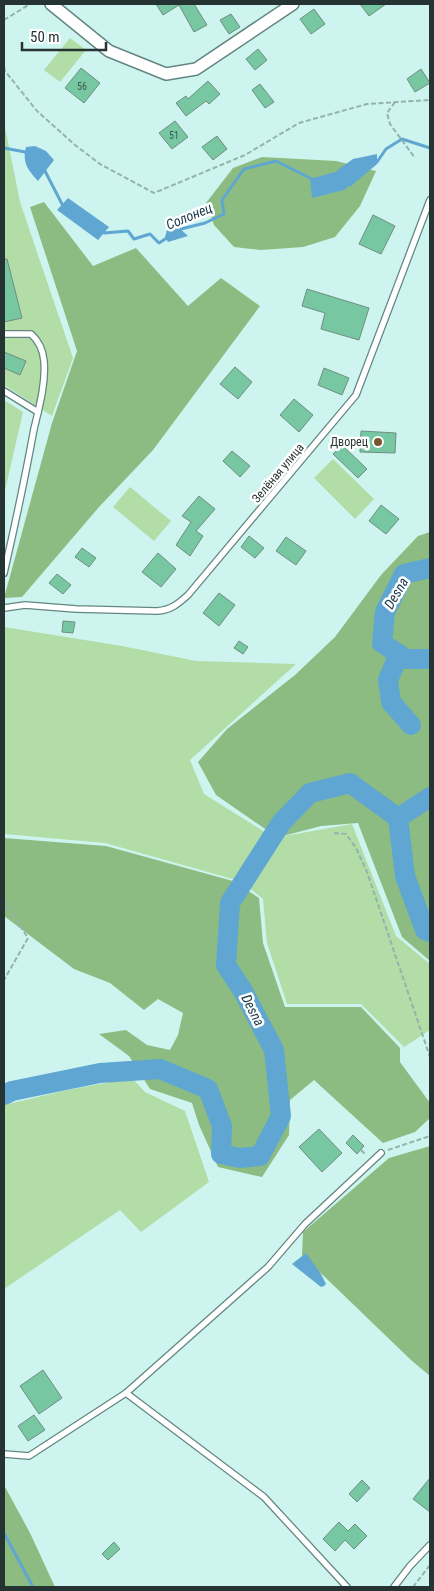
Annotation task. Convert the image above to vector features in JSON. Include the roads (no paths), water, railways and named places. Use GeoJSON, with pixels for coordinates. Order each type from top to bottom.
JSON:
{"type":"FeatureCollection","features":[{"type":"Feature","properties":{"kind":"street"},"geometry":{"type":"LineString","coordinates":[[51,4],[109,51],[166,74],[196,69],[293,4]]}},
{"type":"Feature","properties":{"kind":"lane","name":"Зелёная улица"},"geometry":{"type":"LineString","coordinates":[[4,608],[25,605],[158,611],[175,607],[188,595],[356,395],[430,200]]}},
{"type":"Feature","properties":{"kind":"lane"},"geometry":{"type":"LineString","coordinates":[[4,334],[31,334],[37,339],[42,349],[44,362],[43,387],[21,502],[4,573]]}},
{"type":"Feature","properties":{"kind":"lane"},"geometry":{"type":"LineString","coordinates":[[4,390],[38,412]]}},
{"type":"Feature","properties":{"kind":"lane"},"geometry":{"type":"LineString","coordinates":[[4,1454],[29,1456],[126,1392],[268,1267],[304,1224],[381,1153]]}},
{"type":"Feature","properties":{"kind":"lane"},"geometry":{"type":"LineString","coordinates":[[126,1392],[264,1496],[347,1587]]}},
{"type":"Feature","properties":{"kind":"lane"},"geometry":{"type":"LineString","coordinates":[[394,1587],[430,1545]]}},
{"type":"Feature","properties":{"kind":"water"},"geometry":{"type":"Polygon","coordinates":[[[35,146],[46,151],[54,160],[38,181],[25,162],[26,147],[35,146]]]}},
{"type":"Feature","properties":{"kind":"water"},"geometry":{"type":"Polygon","coordinates":[[[377,154],[377,162],[344,190],[312,198],[310,179],[335,172],[353,159],[377,154]]]}},
{"type":"Feature","properties":{"kind":"water"},"geometry":{"type":"Polygon","coordinates":[[[68,198],[109,227],[98,240],[57,210],[68,198]]]}},
{"type":"Feature","properties":{"kind":"water"},"geometry":{"type":"Polygon","coordinates":[[[176,225],[188,236],[168,242],[165,237],[167,230],[176,225]]]}},
{"type":"Feature","properties":{"kind":"water"},"geometry":{"type":"Polygon","coordinates":[[[306,1253],[321,1274],[326,1284],[324,1286],[321,1287],[292,1264],[306,1253]]]}},
{"type":"Feature","properties":{"kind":"waterway","name":"Солонец"},"geometry":{"type":"LineString","coordinates":[[350,185],[377,162],[386,149],[402,139],[430,148]]}},
{"type":"Feature","properties":{"kind":"waterway","name":"Солонец"},"geometry":{"type":"LineString","coordinates":[[4,148],[27,154]]}},
{"type":"Feature","properties":{"kind":"waterway","name":"Солонец"},"geometry":{"type":"LineString","coordinates":[[177,232],[181,229],[205,223],[224,214],[222,200],[244,169],[276,161],[312,179]]}},
{"type":"Feature","properties":{"kind":"waterway","name":"Солонец"},"geometry":{"type":"LineString","coordinates":[[42,168],[64,206]]}},
{"type":"Feature","properties":{"kind":"waterway","name":"Солонец"},"geometry":{"type":"LineString","coordinates":[[100,231],[104,233],[128,231],[134,239],[150,234],[159,243],[170,236]]}},
{"type":"Feature","properties":{"kind":"waterway","name":"Desna"},"geometry":{"type":"LineString","coordinates":[[430,568],[404,574],[385,612],[382,643],[406,659],[430,659]]}},
{"type":"Feature","properties":{"kind":"waterway"},"geometry":{"type":"LineString","coordinates":[[399,654],[388,680],[391,702],[411,725]]}},
{"type":"Feature","properties":{"kind":"waterway","name":"Desna"},"geometry":{"type":"LineString","coordinates":[[4,1095],[12,1091],[100,1073],[160,1069],[208,1089],[222,1126],[221,1154],[240,1158],[260,1156],[281,1116],[274,1050],[243,991],[226,965],[230,903],[281,823],[310,793],[350,783],[398,818],[405,876],[425,930],[430,932]]}},
{"type":"Feature","properties":{"kind":"waterway"},"geometry":{"type":"LineString","coordinates":[[398,818],[430,797]]}},
{"type":"Feature","properties":{"kind":"waterway"},"geometry":{"type":"LineString","coordinates":[[4,1533],[33,1587]]}},
{"type":"Feature","properties":{"kind":"place","name":"Дворец"},"geometry":{"type":"Point","coordinates":[378,442]}}]}
